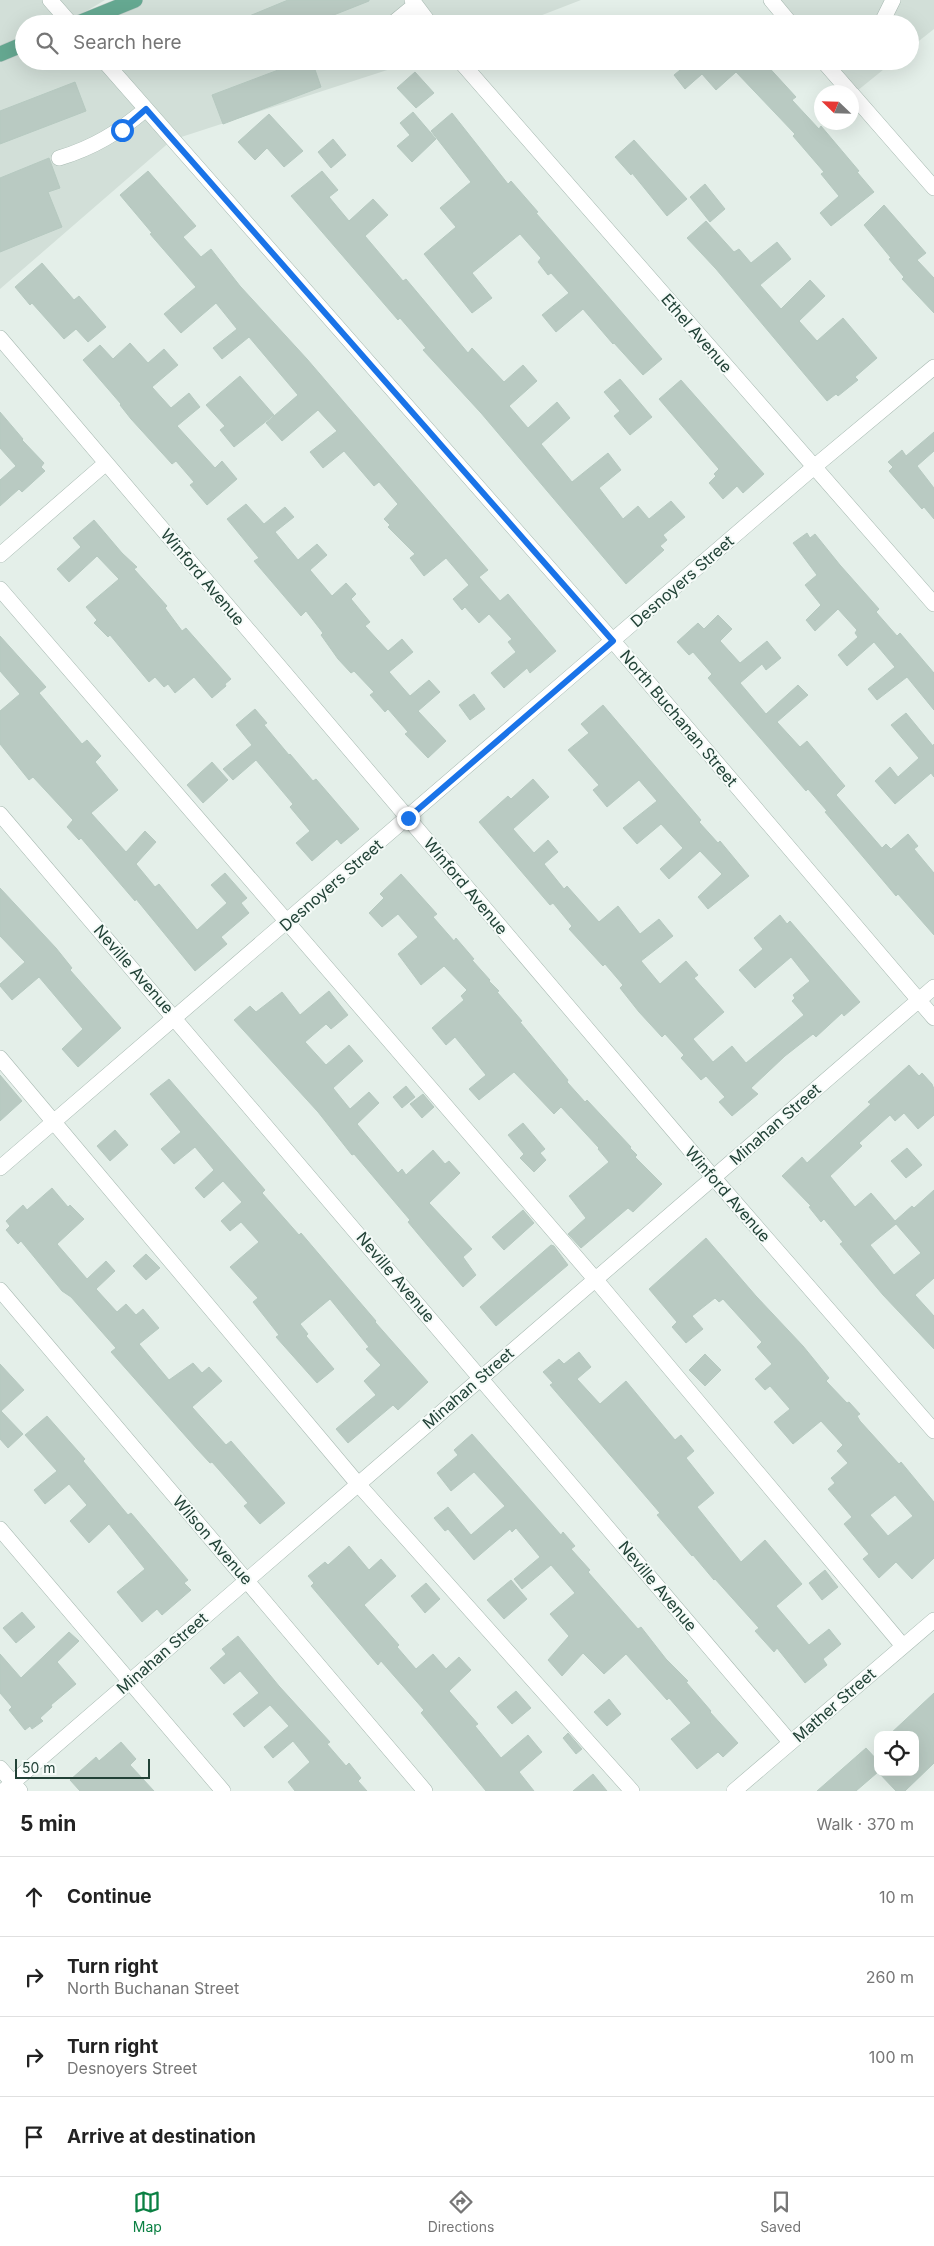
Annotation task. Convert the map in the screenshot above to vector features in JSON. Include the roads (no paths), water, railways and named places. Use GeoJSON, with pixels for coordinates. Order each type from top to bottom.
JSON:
{"type":"FeatureCollection","features":[{"type":"Feature","properties":{"kind":"main road"},"geometry":{"type":"LineString","coordinates":[[98,15],[135,0]]}},
{"type":"Feature","properties":{"kind":"main road"},"geometry":{"type":"LineString","coordinates":[[0,54],[15,48]]}},
{"type":"Feature","properties":{"kind":"street"},"geometry":{"type":"LineString","coordinates":[[50,0],[63,15]]}},
{"type":"Feature","properties":{"kind":"street"},"geometry":{"type":"LineString","coordinates":[[771,0],[784,15]]}},
{"type":"Feature","properties":{"kind":"street"},"geometry":{"type":"LineString","coordinates":[[886,15],[893,0]]}},
{"type":"Feature","properties":{"kind":"street"},"geometry":{"type":"LineString","coordinates":[[401,15],[413,2],[423,15]]}},
{"type":"Feature","properties":{"kind":"street","name":"North Buchanan Street"},"geometry":{"type":"LineString","coordinates":[[112,70],[613,641],[934,1018]]}},
{"type":"Feature","properties":{"kind":"street","name":"Ethel Avenue"},"geometry":{"type":"LineString","coordinates":[[468,70],[934,604]]}},
{"type":"Feature","properties":{"kind":"street"},"geometry":{"type":"LineString","coordinates":[[835,70],[845,85]]}},
{"type":"Feature","properties":{"kind":"street"},"geometry":{"type":"LineString","coordinates":[[859,102],[934,188]]}},
{"type":"Feature","properties":{"kind":"street"},"geometry":{"type":"LineString","coordinates":[[59,158],[84,151],[122,130],[146,109]]}},
{"type":"Feature","properties":{"kind":"street","name":"Winford Avenue"},"geometry":{"type":"LineString","coordinates":[[0,338],[713,1177],[934,1431]]}},
{"type":"Feature","properties":{"kind":"street","name":"Desnoyers Street"},"geometry":{"type":"LineString","coordinates":[[0,1168],[288,922],[814,467],[934,367]]}},
{"type":"Feature","properties":{"kind":"street"},"geometry":{"type":"LineString","coordinates":[[0,555],[106,463]]}},
{"type":"Feature","properties":{"kind":"street"},"geometry":{"type":"LineString","coordinates":[[0,588],[595,1279],[903,1646]]}},
{"type":"Feature","properties":{"kind":"street","name":"Neville Avenue"},"geometry":{"type":"LineString","coordinates":[[0,814],[482,1377],[790,1742]]}},
{"type":"Feature","properties":{"kind":"street","name":"Minahan Street"},"geometry":{"type":"LineString","coordinates":[[12,1788],[247,1579],[934,987]]}},
{"type":"Feature","properties":{"kind":"street"},"geometry":{"type":"LineString","coordinates":[[0,1058],[55,1121],[358,1484],[632,1791]]}},
{"type":"Feature","properties":{"kind":"street","name":"Wilson Avenue"},"geometry":{"type":"LineString","coordinates":[[0,1290],[425,1791]]}},
{"type":"Feature","properties":{"kind":"street"},"geometry":{"type":"LineString","coordinates":[[0,1529],[223,1791]]}},
{"type":"Feature","properties":{"kind":"street","name":"Mather Street"},"geometry":{"type":"LineString","coordinates":[[734,1791],[934,1620]]}},
{"type":"Feature","properties":{"kind":"street"},"geometry":{"type":"LineString","coordinates":[[0,1768],[12,1788]]}}]}
